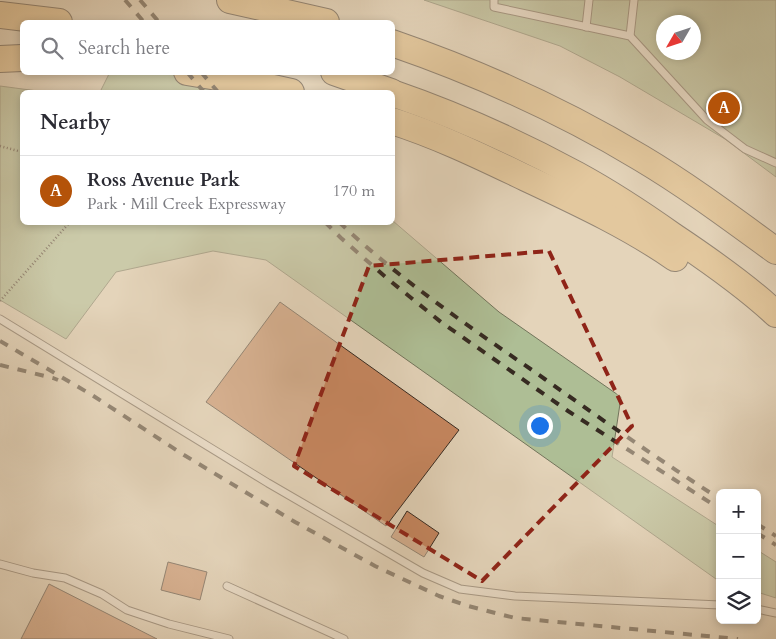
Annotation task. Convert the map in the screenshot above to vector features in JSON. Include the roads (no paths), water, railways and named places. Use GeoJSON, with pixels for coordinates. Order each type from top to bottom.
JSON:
{"type":"FeatureCollection","features":[{"type":"Feature","properties":{"kind":"highway"},"geometry":{"type":"LineString","coordinates":[[230,0],[317,20]]}},
{"type":"Feature","properties":{"kind":"highway"},"geometry":{"type":"LineString","coordinates":[[0,15],[42,20]]}},
{"type":"Feature","properties":{"kind":"highway"},"geometry":{"type":"LineString","coordinates":[[395,44],[480,76],[594,131],[642,158],[699,195],[776,251]]}},
{"type":"Feature","properties":{"kind":"highway"},"geometry":{"type":"LineString","coordinates":[[0,59],[20,58]]}},
{"type":"Feature","properties":{"kind":"highway"},"geometry":{"type":"LineString","coordinates":[[205,75],[282,90]]}},
{"type":"Feature","properties":{"kind":"highway"},"geometry":{"type":"LineString","coordinates":[[342,75],[384,90]]}},
{"type":"Feature","properties":{"kind":"highway"},"geometry":{"type":"LineString","coordinates":[[395,94],[472,124],[578,175],[637,211],[728,274],[776,314]]}},
{"type":"Feature","properties":{"kind":"highway"},"geometry":{"type":"LineString","coordinates":[[395,122],[472,152],[605,217],[654,244],[760,319],[776,328]]}},
{"type":"Feature","properties":{"kind":"lane"},"geometry":{"type":"LineString","coordinates":[[586,27],[589,0]]}},
{"type":"Feature","properties":{"kind":"lane"},"geometry":{"type":"LineString","coordinates":[[630,36],[634,0]]}},
{"type":"Feature","properties":{"kind":"lane"},"geometry":{"type":"LineString","coordinates":[[494,4],[630,36],[707,120],[745,149],[776,163]]}},
{"type":"Feature","properties":{"kind":"lane"},"geometry":{"type":"LineString","coordinates":[[0,319],[268,483],[423,573],[460,589],[515,596],[716,605]]}},
{"type":"Feature","properties":{"kind":"lane"},"geometry":{"type":"LineString","coordinates":[[0,564],[33,573],[65,578],[102,594],[127,610],[169,624],[229,639]]}},
{"type":"Feature","properties":{"kind":"lane"},"geometry":{"type":"LineString","coordinates":[[227,586],[344,639]]}},
{"type":"Feature","properties":{"kind":"lane"},"geometry":{"type":"LineString","coordinates":[[761,610],[776,613]]}},
{"type":"Feature","properties":{"kind":"railway"},"geometry":{"type":"LineString","coordinates":[[125,0],[142,20]]}},
{"type":"Feature","properties":{"kind":"railway"},"geometry":{"type":"LineString","coordinates":[[140,0],[157,20]]}},
{"type":"Feature","properties":{"kind":"railway"},"geometry":{"type":"LineString","coordinates":[[190,75],[202,90]]}},
{"type":"Feature","properties":{"kind":"railway"},"geometry":{"type":"LineString","coordinates":[[204,75],[216,90]]}},
{"type":"Feature","properties":{"kind":"railway"},"geometry":{"type":"LineString","coordinates":[[328,225],[389,280],[441,322],[568,411],[716,506]]}},
{"type":"Feature","properties":{"kind":"railway"},"geometry":{"type":"LineString","coordinates":[[342,225],[361,243],[457,318],[625,436],[716,496]]}},
{"type":"Feature","properties":{"kind":"railway"},"geometry":{"type":"LineString","coordinates":[[0,341],[92,395],[184,455],[295,522],[375,566],[439,596],[468,606],[515,618],[738,639]]}},
{"type":"Feature","properties":{"kind":"railway"},"geometry":{"type":"LineString","coordinates":[[0,365],[58,380]]}},
{"type":"Feature","properties":{"kind":"railway"},"geometry":{"type":"LineString","coordinates":[[761,527],[776,536]]}},
{"type":"Feature","properties":{"kind":"railway"},"geometry":{"type":"LineString","coordinates":[[759,534],[776,545]]}},
{"type":"Feature","properties":{"kind":"place","name":"Ross Avenue Park"},"geometry":{"type":"Point","coordinates":[724,108]}}]}
